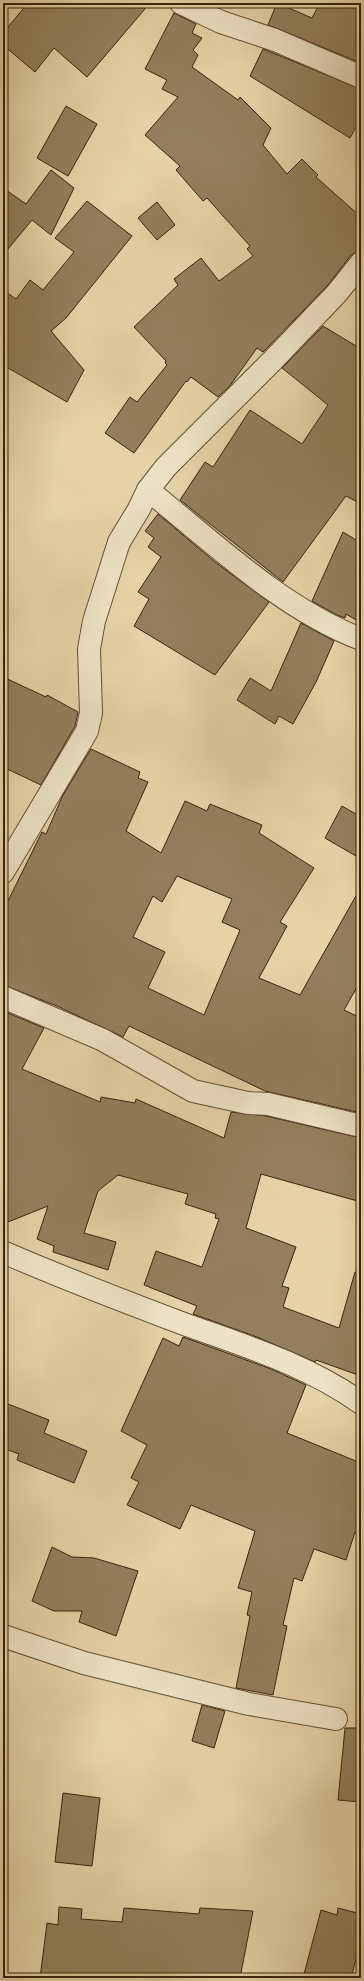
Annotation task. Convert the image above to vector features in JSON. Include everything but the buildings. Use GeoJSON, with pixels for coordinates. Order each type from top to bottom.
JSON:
{"type":"FeatureCollection","features":[{"type":"Feature","properties":{"kind":"street"},"geometry":{"type":"LineString","coordinates":[[182,3],[222,22],[275,40],[361,77]]}},
{"type":"Feature","properties":{"kind":"street"},"geometry":{"type":"LineString","coordinates":[[3,872],[87,731],[91,713],[89,649],[94,621],[119,542],[139,509],[148,490],[166,467],[321,310],[361,263]]}},
{"type":"Feature","properties":{"kind":"street"},"geometry":{"type":"LineString","coordinates":[[148,490],[281,597],[337,630],[361,639]]}},
{"type":"Feature","properties":{"kind":"street"},"geometry":{"type":"LineString","coordinates":[[3,997],[103,1040],[193,1091],[248,1104],[268,1104],[361,1126]]}},
{"type":"Feature","properties":{"kind":"street"},"geometry":{"type":"LineString","coordinates":[[3,1252],[80,1286],[282,1359],[346,1392],[361,1403]]}},
{"type":"Feature","properties":{"kind":"street"},"geometry":{"type":"LineString","coordinates":[[3,1636],[92,1665],[249,1704],[336,1719]]}}]}
